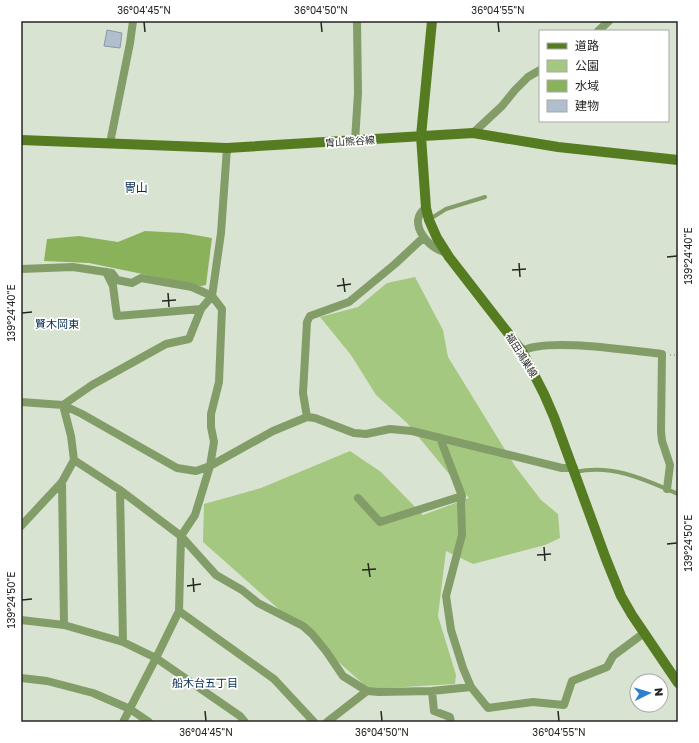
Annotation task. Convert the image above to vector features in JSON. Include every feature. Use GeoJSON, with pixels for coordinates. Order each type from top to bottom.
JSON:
{"type":"FeatureCollection","features":[{"type":"Feature","properties":{"kind":"main road","name":"福田鴻巣線"},"geometry":{"type":"LineString","coordinates":[[432,21],[420,136],[426,208],[429,220],[436,238],[445,252],[522,352],[544,394],[621,596],[678,683]]}},
{"type":"Feature","properties":{"kind":"main road","name":"胄山熊谷線"},"geometry":{"type":"LineString","coordinates":[[21,140],[227,148],[473,133],[558,147],[678,160]]}},
{"type":"Feature","properties":{"kind":"street"},"geometry":{"type":"LineString","coordinates":[[110,143],[133,21]]}},
{"type":"Feature","properties":{"kind":"street"},"geometry":{"type":"LineString","coordinates":[[355,140],[358,93],[357,21]]}},
{"type":"Feature","properties":{"kind":"street"},"geometry":{"type":"LineString","coordinates":[[599,30],[609,21]]}},
{"type":"Feature","properties":{"kind":"street"},"geometry":{"type":"LineString","coordinates":[[473,133],[502,106],[514,90],[528,77],[539,71]]}},
{"type":"Feature","properties":{"kind":"street"},"geometry":{"type":"LineString","coordinates":[[63,405],[92,385],[166,344],[189,339],[202,309],[212,296],[221,232],[222,201],[227,148]]}},
{"type":"Feature","properties":{"kind":"street"},"geometry":{"type":"LineString","coordinates":[[426,208],[420,212],[418,218],[418,228],[424,237],[436,249],[445,252]]}},
{"type":"Feature","properties":{"kind":"street"},"geometry":{"type":"LineString","coordinates":[[307,417],[303,393],[303,377],[307,322],[310,316],[349,302],[395,264],[424,237]]}},
{"type":"Feature","properties":{"kind":"street"},"geometry":{"type":"LineString","coordinates":[[21,268],[73,267],[112,273],[117,280],[132,283],[141,278],[192,287],[212,296],[222,309],[219,382],[211,414],[211,427],[214,442],[210,466],[195,515],[180,536],[179,611],[123,722]]}},
{"type":"Feature","properties":{"kind":"street"},"geometry":{"type":"LineString","coordinates":[[106,272],[113,286],[117,316],[202,309]]}},
{"type":"Feature","properties":{"kind":"street"},"geometry":{"type":"LineString","coordinates":[[522,352],[532,348],[567,345],[662,354],[661,431],[662,441],[670,465],[667,489]]}},
{"type":"Feature","properties":{"kind":"street"},"geometry":{"type":"LineString","coordinates":[[21,402],[63,405],[82,414],[177,468],[196,471],[210,466],[273,431],[307,417],[316,418],[354,433],[366,434],[390,429],[412,430],[574,470]]}},
{"type":"Feature","properties":{"kind":"street"},"geometry":{"type":"LineString","coordinates":[[21,526],[62,482],[74,460],[71,436],[63,405]]}},
{"type":"Feature","properties":{"kind":"street"},"geometry":{"type":"LineString","coordinates":[[440,438],[462,496],[460,503],[462,535],[446,596],[451,630],[463,668],[471,687],[488,708],[533,702],[564,705],[572,681],[607,667],[613,656],[644,633]]}},
{"type":"Feature","properties":{"kind":"street"},"geometry":{"type":"LineString","coordinates":[[74,460],[120,490],[180,536],[216,575],[242,590],[258,602],[307,630],[326,651],[343,676],[367,691],[432,691],[471,687]]}},
{"type":"Feature","properties":{"kind":"street"},"geometry":{"type":"LineString","coordinates":[[62,482],[64,625]]}},
{"type":"Feature","properties":{"kind":"street"},"geometry":{"type":"LineString","coordinates":[[120,490],[123,642]]}},
{"type":"Feature","properties":{"kind":"street"},"geometry":{"type":"LineString","coordinates":[[358,498],[380,522],[462,496]]}},
{"type":"Feature","properties":{"kind":"street"},"geometry":{"type":"LineString","coordinates":[[179,611],[274,679],[314,722]]}},
{"type":"Feature","properties":{"kind":"street"},"geometry":{"type":"LineString","coordinates":[[21,620],[64,625],[123,642],[156,658],[240,716],[245,722]]}},
{"type":"Feature","properties":{"kind":"street"},"geometry":{"type":"LineString","coordinates":[[21,678],[47,681],[93,693],[130,709],[149,722]]}},
{"type":"Feature","properties":{"kind":"street"},"geometry":{"type":"LineString","coordinates":[[327,722],[367,691]]}},
{"type":"Feature","properties":{"kind":"street"},"geometry":{"type":"LineString","coordinates":[[432,691],[434,711],[450,717],[451,722]]}},
{"type":"Feature","properties":{"kind":"lane"},"geometry":{"type":"LineString","coordinates":[[429,220],[446,209],[485,197]]}},
{"type":"Feature","properties":{"kind":"lane"},"geometry":{"type":"LineString","coordinates":[[574,470],[611,470],[654,483],[678,494]]}},
{"type":"Feature","properties":{"kind":"green space"},"geometry":{"type":"Polygon","coordinates":[[[415,277],[443,330],[448,357],[515,466],[541,500],[558,514],[560,538],[545,545],[473,564],[446,551],[438,616],[456,675],[455,684],[369,689],[203,542],[204,504],[261,488],[350,451],[381,472],[423,515],[469,498],[407,423],[376,395],[351,355],[320,317],[358,307],[387,283],[415,277]]]}},
{"type":"Feature","properties":{"kind":"water"},"geometry":{"type":"Polygon","coordinates":[[[145,231],[183,233],[212,238],[206,285],[201,286],[89,263],[44,261],[47,239],[79,236],[118,242],[145,231]]]}},
{"type":"Feature","properties":{"kind":"building"},"geometry":{"type":"Polygon","coordinates":[[[107,30],[122,33],[120,48],[104,46],[107,30]]]}},
{"type":"Feature","properties":{"kind":"district","name":"冑山"},"geometry":{"type":"Point","coordinates":[136,188]}},
{"type":"Feature","properties":{"kind":"district","name":"賢木岡東"},"geometry":{"type":"Point","coordinates":[57,324]}},
{"type":"Feature","properties":{"kind":"district","name":"船木台五丁目"},"geometry":{"type":"Point","coordinates":[205,683]}}]}
